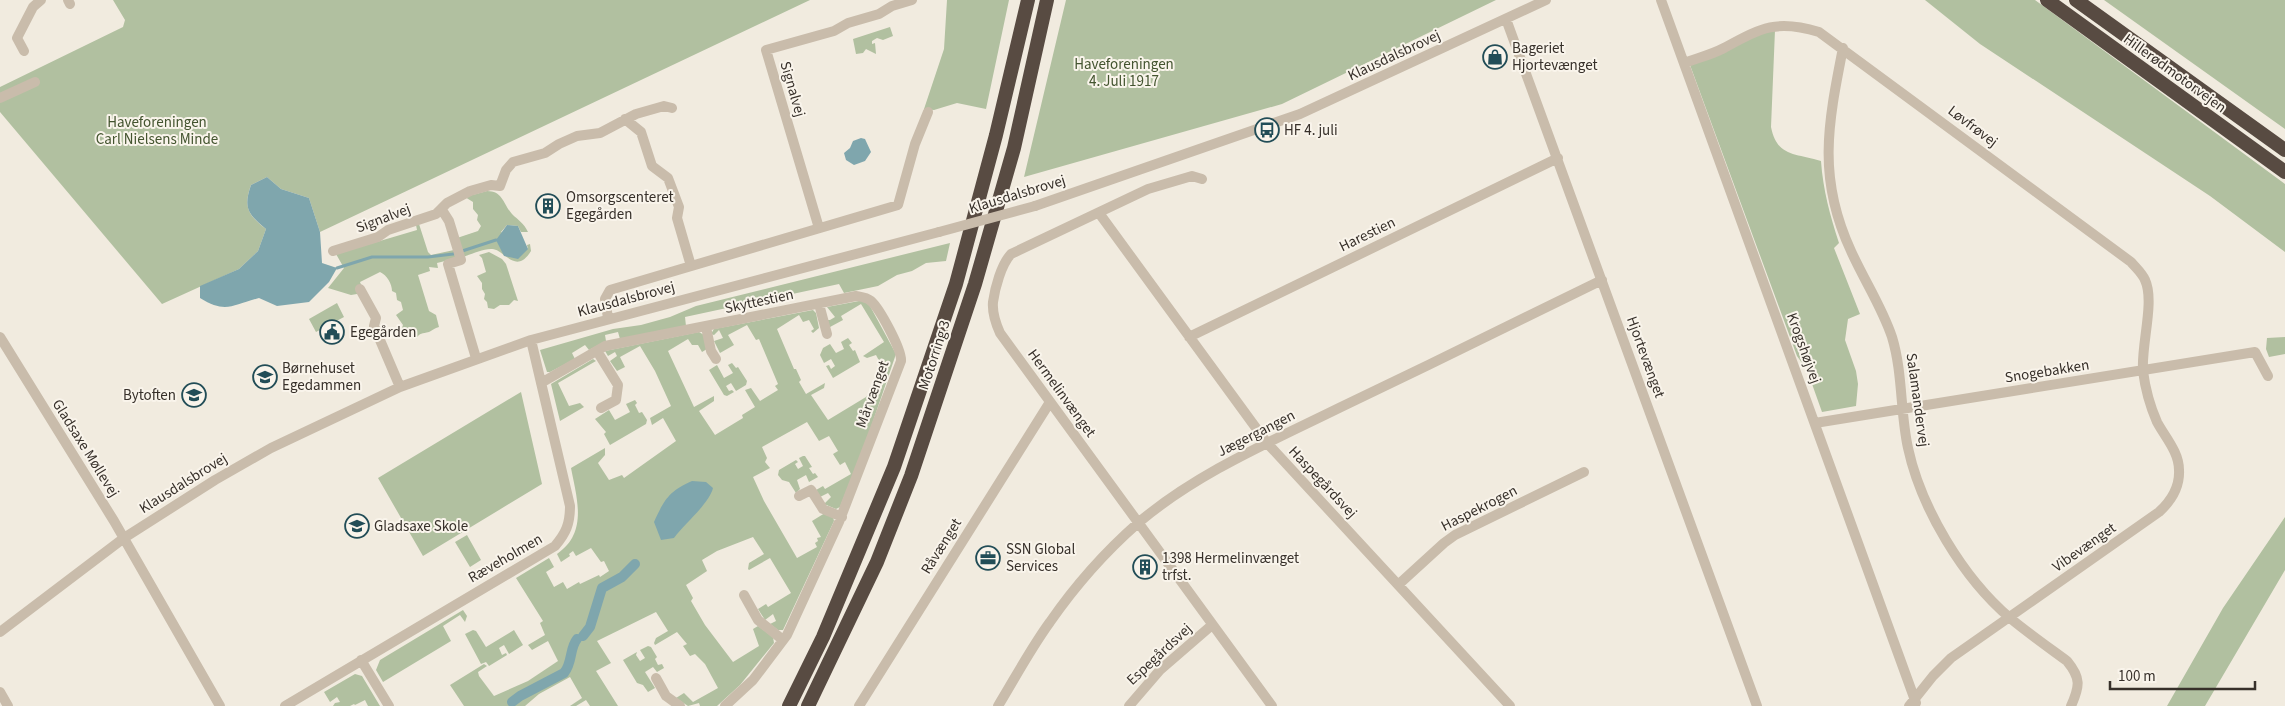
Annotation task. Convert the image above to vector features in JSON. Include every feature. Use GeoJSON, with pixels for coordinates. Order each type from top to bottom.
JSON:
{"type":"FeatureCollection","features":[{"type":"Feature","properties":{"kind":"highway","name":"Motorring 3"},"geometry":{"type":"LineString","coordinates":[[789,706],[823,637],[894,467],[956,284],[996,135],[1028,0]]}},
{"type":"Feature","properties":{"kind":"highway","name":"Motorring 3"},"geometry":{"type":"LineString","coordinates":[[808,706],[877,562],[911,476],[975,284],[1014,148],[1047,0]]}},
{"type":"Feature","properties":{"kind":"highway","name":"Hillerødmotorvejen"},"geometry":{"type":"LineString","coordinates":[[2047,0],[2285,172]]}},
{"type":"Feature","properties":{"kind":"highway","name":"Hillerødmotorvejen"},"geometry":{"type":"LineString","coordinates":[[2076,0],[2285,150]]}},
{"type":"Feature","properties":{"kind":"street"},"geometry":{"type":"LineString","coordinates":[[24,51],[17,38],[34,7],[41,0]]}},
{"type":"Feature","properties":{"kind":"street","name":"Signalvej"},"geometry":{"type":"LineString","coordinates":[[818,228],[766,50],[834,31],[848,23],[879,14],[892,6],[912,0]]}},
{"type":"Feature","properties":{"kind":"street","name":"Klausdalsbrovej"},"geometry":{"type":"LineString","coordinates":[[0,632],[124,538],[263,452],[340,413],[400,387],[476,358],[608,318],[1035,206],[1300,114],[1546,0]]}},
{"type":"Feature","properties":{"kind":"street","name":"Krogshøjvej"},"geometry":{"type":"LineString","coordinates":[[1661,0],[1815,423],[1914,704]]}},
{"type":"Feature","properties":{"kind":"street","name":"Hjortevænget"},"geometry":{"type":"LineString","coordinates":[[1506,19],[1757,706]]}},
{"type":"Feature","properties":{"kind":"street","name":"Løvfrøvej"},"geometry":{"type":"LineString","coordinates":[[1684,63],[1722,49],[1762,28],[1778,26],[1794,26],[1819,32],[1843,48],[2131,262],[2140,271],[2145,280],[2149,298],[2143,345],[2143,371]]}},
{"type":"Feature","properties":{"kind":"street","name":"Salamandervej"},"geometry":{"type":"LineString","coordinates":[[1843,48],[1832,108],[1828,176],[1841,227],[1888,323],[1895,348],[1908,447],[1915,474],[1925,501],[1954,553],[1967,571],[2009,617],[2067,661],[2074,670],[2078,685],[2071,706]]}},
{"type":"Feature","properties":{"kind":"street"},"geometry":{"type":"LineString","coordinates":[[0,98],[35,82]]}},
{"type":"Feature","properties":{"kind":"street","name":"Signalvej"},"geometry":{"type":"LineString","coordinates":[[333,251],[378,237],[388,230],[436,214],[447,203],[470,191],[491,185],[500,186],[506,170],[513,162],[545,153],[577,136],[600,132],[625,119],[664,106],[672,108]]}},
{"type":"Feature","properties":{"kind":"street"},"geometry":{"type":"LineString","coordinates":[[608,318],[605,299],[610,290],[898,205],[915,144],[928,112]]}},
{"type":"Feature","properties":{"kind":"street"},"geometry":{"type":"LineString","coordinates":[[625,119],[641,132],[652,166],[668,178],[678,207],[677,218],[691,266]]}},
{"type":"Feature","properties":{"kind":"street","name":"Harestien"},"geometry":{"type":"LineString","coordinates":[[1189,337],[1558,158]]}},
{"type":"Feature","properties":{"kind":"street","name":"Hermelinvænget"},"geometry":{"type":"LineString","coordinates":[[1202,178],[1192,176],[1148,190],[1011,254],[1005,261],[993,302],[994,319],[1000,333],[1272,706]]}},
{"type":"Feature","properties":{"kind":"street"},"geometry":{"type":"LineString","coordinates":[[442,210],[449,221],[459,255],[448,264],[476,358]]}},
{"type":"Feature","properties":{"kind":"street","name":"Haspegårdsvej"},"geometry":{"type":"LineString","coordinates":[[1099,213],[1267,443],[1510,706]]}},
{"type":"Feature","properties":{"kind":"street","name":"Jægergangen"},"geometry":{"type":"LineString","coordinates":[[998,706],[1060,608],[1099,562],[1138,523],[1200,479],[1267,443],[1602,280]]}},
{"type":"Feature","properties":{"kind":"street"},"geometry":{"type":"LineString","coordinates":[[360,289],[376,318],[374,326],[400,387]]}},
{"type":"Feature","properties":{"kind":"street","name":"Skyttestien"},"geometry":{"type":"LineString","coordinates":[[541,383],[605,346],[856,296]]}},
{"type":"Feature","properties":{"kind":"street","name":"Mårvænget"},"geometry":{"type":"LineString","coordinates":[[725,706],[753,680],[783,640],[842,517],[901,361],[899,347],[873,303],[865,297],[856,296]]}},
{"type":"Feature","properties":{"kind":"street"},"geometry":{"type":"LineString","coordinates":[[819,304],[827,334]]}},
{"type":"Feature","properties":{"kind":"street"},"geometry":{"type":"LineString","coordinates":[[706,327],[711,350],[716,359]]}},
{"type":"Feature","properties":{"kind":"street","name":"Gladsaxe Møllevej"},"geometry":{"type":"LineString","coordinates":[[0,337],[124,538],[220,706]]}},
{"type":"Feature","properties":{"kind":"street","name":"Ræveholmen"},"geometry":{"type":"LineString","coordinates":[[285,706],[555,546],[565,534],[570,523],[570,506],[531,340]]}},
{"type":"Feature","properties":{"kind":"street"},"geometry":{"type":"LineString","coordinates":[[597,351],[618,385],[616,400],[601,408]]}},
{"type":"Feature","properties":{"kind":"street","name":"Snogebakken"},"geometry":{"type":"LineString","coordinates":[[1815,423],[2255,352],[2268,376]]}},
{"type":"Feature","properties":{"kind":"street","name":"Vibevænget"},"geometry":{"type":"LineString","coordinates":[[1914,704],[1933,676],[1951,658],[2159,512],[2172,498],[2179,477],[2178,462],[2174,450],[2157,422],[2149,401],[2143,371]]}},
{"type":"Feature","properties":{"kind":"street","name":"Råvænget"},"geometry":{"type":"LineString","coordinates":[[859,706],[1050,402]]}},
{"type":"Feature","properties":{"kind":"street","name":"Haspekrogen"},"geometry":{"type":"LineString","coordinates":[[1398,585],[1444,543],[1456,535],[1584,472]]}},
{"type":"Feature","properties":{"kind":"street"},"geometry":{"type":"LineString","coordinates":[[799,496],[811,490],[823,508],[842,517]]}},
{"type":"Feature","properties":{"kind":"street"},"geometry":{"type":"LineString","coordinates":[[744,595],[758,620],[783,640]]}},
{"type":"Feature","properties":{"kind":"street","name":"Espegårdsvej"},"geometry":{"type":"LineString","coordinates":[[1129,706],[1160,670],[1212,625]]}},
{"type":"Feature","properties":{"kind":"street"},"geometry":{"type":"LineString","coordinates":[[361,660],[389,706]]}},
{"type":"Feature","properties":{"kind":"street"},"geometry":{"type":"LineString","coordinates":[[656,678],[666,696],[680,706]]}},
{"type":"Feature","properties":{"kind":"street"},"geometry":{"type":"LineString","coordinates":[[0,692],[8,706]]}},
{"type":"Feature","properties":{"kind":"green space","name":"Haveforeningen Carl Nielsens Minde"},"geometry":{"type":"Polygon","coordinates":[[[113,0],[810,0],[320,232],[309,198],[281,189],[267,177],[251,185],[247,199],[251,215],[266,229],[258,251],[239,269],[162,304],[0,112],[0,87],[123,27],[125,20],[113,0]]]}},
{"type":"Feature","properties":{"kind":"green space"},"geometry":{"type":"Polygon","coordinates":[[[947,0],[1009,0],[986,109],[957,103],[934,110],[924,109],[944,49],[947,0]]]}},
{"type":"Feature","properties":{"kind":"green space","name":"Haveforeningen 4. Juli 1917"},"geometry":{"type":"Polygon","coordinates":[[[1066,0],[1496,0],[1282,104],[1024,177],[1066,0]]]}},
{"type":"Feature","properties":{"kind":"green space"},"geometry":{"type":"Polygon","coordinates":[[[1925,0],[2035,0],[2285,184],[2285,252],[2210,196],[1980,44],[1925,0]]]}},
{"type":"Feature","properties":{"kind":"green space"},"geometry":{"type":"Polygon","coordinates":[[[2104,0],[2285,0],[2285,129],[2104,0]]]}},
{"type":"Feature","properties":{"kind":"green space"},"geometry":{"type":"Polygon","coordinates":[[[890,27],[893,36],[883,40],[877,38],[872,41],[872,44],[875,43],[876,54],[866,49],[863,53],[856,54],[853,39],[890,27]]]}},
{"type":"Feature","properties":{"kind":"green space"},"geometry":{"type":"Polygon","coordinates":[[[1775,30],[1771,127],[1774,137],[1783,149],[1795,155],[1821,161],[1827,202],[1839,243],[1834,248],[1860,314],[1848,319],[1845,340],[1856,371],[1858,384],[1856,406],[1822,412],[1807,370],[1797,356],[1690,65],[1749,37],[1775,30]]]}},
{"type":"Feature","properties":{"kind":"green space"},"geometry":{"type":"Polygon","coordinates":[[[487,191],[500,196],[512,214],[523,224],[528,232],[521,232],[518,226],[507,225],[501,232],[528,249],[527,245],[530,244],[531,251],[520,261],[514,261],[500,252],[491,249],[463,257],[457,238],[478,231],[481,226],[477,220],[478,215],[473,209],[473,202],[465,197],[487,191]]]}},
{"type":"Feature","properties":{"kind":"green space"},"geometry":{"type":"Polygon","coordinates":[[[419,224],[428,252],[431,255],[454,250],[457,258],[437,263],[438,268],[429,267],[430,271],[418,275],[429,311],[436,315],[439,327],[420,334],[416,339],[408,337],[407,331],[402,328],[403,325],[396,315],[403,310],[401,302],[397,300],[396,293],[392,291],[389,280],[383,273],[380,272],[360,282],[362,287],[357,294],[351,295],[328,288],[344,268],[336,254],[417,230],[416,225],[419,224]]]}},
{"type":"Feature","properties":{"kind":"green space"},"geometry":{"type":"Polygon","coordinates":[[[950,243],[946,261],[926,263],[912,271],[897,275],[878,286],[844,293],[839,284],[685,317],[686,326],[620,339],[618,332],[605,335],[606,341],[589,350],[585,345],[572,353],[575,359],[550,372],[547,372],[540,350],[613,329],[641,325],[670,317],[696,306],[950,243]]]}},
{"type":"Feature","properties":{"kind":"green space"},"geometry":{"type":"Polygon","coordinates":[[[489,252],[502,259],[506,264],[518,301],[514,300],[509,305],[500,305],[494,309],[488,308],[487,302],[484,299],[485,294],[482,289],[482,283],[477,276],[486,272],[482,258],[479,255],[489,252]]]}},
{"type":"Feature","properties":{"kind":"green space"},"geometry":{"type":"Polygon","coordinates":[[[864,301],[870,306],[896,354],[868,436],[840,507],[836,509],[824,504],[831,497],[828,493],[820,497],[816,490],[823,486],[825,489],[851,474],[845,462],[840,465],[833,454],[838,451],[829,436],[819,441],[807,422],[762,447],[767,458],[765,462],[770,468],[753,477],[764,501],[797,558],[817,547],[815,543],[818,541],[817,538],[821,537],[812,521],[825,513],[833,517],[834,521],[783,630],[778,630],[770,624],[776,621],[773,614],[765,620],[758,609],[766,604],[768,607],[791,593],[770,558],[748,569],[749,563],[764,554],[753,537],[717,551],[702,560],[707,571],[686,585],[693,598],[691,601],[705,625],[733,662],[759,646],[753,629],[758,626],[773,637],[774,643],[740,685],[717,706],[700,706],[699,703],[688,706],[676,698],[684,693],[693,702],[718,688],[705,664],[695,654],[690,656],[683,646],[687,644],[677,632],[655,645],[656,638],[668,631],[656,612],[597,641],[611,663],[596,671],[618,706],[590,706],[586,700],[576,706],[570,706],[582,698],[570,677],[539,694],[525,706],[464,706],[450,685],[484,664],[487,666],[478,672],[479,676],[494,696],[528,681],[558,661],[548,641],[532,650],[528,645],[545,635],[540,623],[543,621],[516,578],[549,558],[554,567],[546,572],[554,587],[563,582],[567,589],[579,582],[580,584],[599,575],[600,577],[609,571],[604,561],[601,562],[591,548],[576,556],[573,551],[569,554],[570,556],[561,562],[557,554],[567,546],[577,526],[576,492],[571,468],[605,448],[605,455],[598,463],[609,480],[622,475],[624,478],[676,441],[663,418],[652,425],[650,418],[671,406],[655,371],[640,346],[620,357],[625,367],[617,371],[610,361],[617,356],[615,352],[608,356],[605,351],[699,332],[704,335],[707,349],[702,352],[698,345],[692,345],[688,339],[668,351],[694,407],[714,396],[714,401],[699,411],[715,435],[743,418],[742,415],[755,407],[745,390],[751,388],[760,401],[778,390],[775,386],[778,384],[759,339],[756,340],[747,325],[728,335],[734,345],[720,353],[714,341],[723,338],[719,330],[714,335],[711,334],[714,329],[813,310],[816,313],[819,328],[813,333],[811,331],[814,329],[809,320],[803,322],[799,315],[777,329],[794,369],[796,369],[801,380],[799,382],[806,394],[825,383],[824,388],[811,395],[828,420],[866,397],[887,376],[876,355],[867,358],[863,356],[884,342],[861,304],[841,316],[843,320],[830,327],[826,320],[835,317],[827,307],[864,301]]]}},
{"type":"Feature","properties":{"kind":"green space"},"geometry":{"type":"Polygon","coordinates":[[[337,303],[344,317],[316,332],[309,319],[337,303]]]}},
{"type":"Feature","properties":{"kind":"green space"},"geometry":{"type":"Polygon","coordinates":[[[2285,337],[2285,354],[2269,357],[2266,349],[2267,338],[2285,337]]]}},
{"type":"Feature","properties":{"kind":"green space"},"geometry":{"type":"Polygon","coordinates":[[[848,338],[852,343],[849,345],[853,351],[855,350],[860,362],[833,378],[826,366],[829,365],[831,369],[835,366],[831,359],[824,363],[820,355],[823,348],[830,344],[836,353],[844,349],[841,342],[848,338]]]}},
{"type":"Feature","properties":{"kind":"green space"},"geometry":{"type":"Polygon","coordinates":[[[593,359],[596,361],[558,383],[569,406],[580,403],[584,407],[560,421],[551,384],[593,359]]]}},
{"type":"Feature","properties":{"kind":"green space"},"geometry":{"type":"Polygon","coordinates":[[[732,363],[736,368],[738,367],[747,381],[746,385],[736,391],[731,383],[726,386],[729,391],[732,390],[734,392],[727,396],[724,395],[709,370],[717,365],[724,378],[733,373],[728,365],[732,363]]]}},
{"type":"Feature","properties":{"kind":"green space"},"geometry":{"type":"Polygon","coordinates":[[[521,392],[542,484],[423,556],[378,478],[521,392]]]}},
{"type":"Feature","properties":{"kind":"green space"},"geometry":{"type":"Polygon","coordinates":[[[635,400],[639,413],[642,412],[647,420],[646,424],[610,445],[604,434],[606,432],[595,419],[609,410],[615,420],[630,412],[626,404],[635,400]]]}},
{"type":"Feature","properties":{"kind":"green space"},"geometry":{"type":"Polygon","coordinates":[[[805,456],[812,467],[809,468],[813,474],[815,473],[818,477],[809,482],[806,475],[797,480],[800,489],[796,493],[789,482],[782,480],[778,475],[779,470],[796,460],[798,462],[795,464],[798,469],[803,466],[799,458],[805,456]]]}},
{"type":"Feature","properties":{"kind":"green space"},"geometry":{"type":"Polygon","coordinates":[[[2285,517],[2285,570],[2205,706],[2167,706],[2223,608],[2285,517]]]}},
{"type":"Feature","properties":{"kind":"green space"},"geometry":{"type":"Polygon","coordinates":[[[467,535],[481,560],[470,567],[455,542],[467,535]]]}},
{"type":"Feature","properties":{"kind":"green space"},"geometry":{"type":"Polygon","coordinates":[[[463,610],[467,616],[465,622],[460,615],[443,626],[451,641],[383,682],[376,670],[380,660],[463,610]]]}},
{"type":"Feature","properties":{"kind":"green space"},"geometry":{"type":"Polygon","coordinates":[[[473,630],[476,631],[486,647],[514,630],[523,645],[509,654],[504,645],[499,648],[502,655],[506,653],[507,655],[489,666],[486,662],[481,664],[465,634],[473,630]]]}},
{"type":"Feature","properties":{"kind":"green space"},"geometry":{"type":"Polygon","coordinates":[[[648,646],[651,647],[657,657],[655,659],[658,665],[662,664],[664,668],[657,672],[653,667],[645,672],[655,688],[648,692],[643,685],[637,683],[623,660],[637,652],[636,655],[640,661],[645,658],[640,650],[648,646]]]}},
{"type":"Feature","properties":{"kind":"green space"},"geometry":{"type":"Polygon","coordinates":[[[355,674],[362,676],[380,706],[368,706],[365,700],[350,706],[333,706],[335,703],[340,702],[337,697],[330,702],[324,692],[355,674]]]}},
{"type":"Feature","properties":{"kind":"water"},"geometry":{"type":"Polygon","coordinates":[[[861,138],[865,139],[871,152],[865,161],[854,165],[846,160],[844,153],[850,148],[853,141],[861,138]]]}},
{"type":"Feature","properties":{"kind":"water"},"geometry":{"type":"Polygon","coordinates":[[[267,177],[281,189],[309,198],[320,232],[322,263],[337,268],[329,282],[309,302],[277,306],[259,298],[229,307],[216,306],[200,298],[200,286],[239,269],[258,251],[266,229],[251,215],[247,199],[251,185],[267,177]]]}},
{"type":"Feature","properties":{"kind":"water"},"geometry":{"type":"Polygon","coordinates":[[[507,225],[518,226],[528,249],[518,259],[504,256],[496,240],[507,225]]]}},
{"type":"Feature","properties":{"kind":"water"},"geometry":{"type":"Polygon","coordinates":[[[692,481],[706,482],[713,488],[711,494],[674,538],[661,540],[654,522],[661,508],[668,497],[692,481]]]}},
{"type":"Feature","properties":{"kind":"waterway"},"geometry":{"type":"LineString","coordinates":[[337,268],[372,257],[428,257],[453,254],[496,240]]}},
{"type":"Feature","properties":{"kind":"waterway"},"geometry":{"type":"LineString","coordinates":[[583,636],[590,627],[602,588],[622,577],[635,564]]}},
{"type":"Feature","properties":{"kind":"waterway"},"geometry":{"type":"LineString","coordinates":[[512,702],[564,673],[577,639]]}},
{"type":"Feature","properties":{"kind":"place","name":"Bageriet Hjortevænget"},"geometry":{"type":"Point","coordinates":[1495,57]}},
{"type":"Feature","properties":{"kind":"place","name":"HF 4. juli"},"geometry":{"type":"Point","coordinates":[1267,130]}},
{"type":"Feature","properties":{"kind":"place","name":"Omsorgscenteret Egegården"},"geometry":{"type":"Point","coordinates":[548,206]}},
{"type":"Feature","properties":{"kind":"place","name":"Egegården"},"geometry":{"type":"Point","coordinates":[332,332]}},
{"type":"Feature","properties":{"kind":"place","name":"Børnehuset Egedammen"},"geometry":{"type":"Point","coordinates":[265,377]}},
{"type":"Feature","properties":{"kind":"place","name":"Bytoften"},"geometry":{"type":"Point","coordinates":[194,395]}},
{"type":"Feature","properties":{"kind":"place","name":"Gladsaxe Skole"},"geometry":{"type":"Point","coordinates":[357,526]}},
{"type":"Feature","properties":{"kind":"place","name":"SSN Global Services"},"geometry":{"type":"Point","coordinates":[988,558]}},
{"type":"Feature","properties":{"kind":"place","name":"1398 Hermelinvænget trfst."},"geometry":{"type":"Point","coordinates":[1145,567]}}]}
